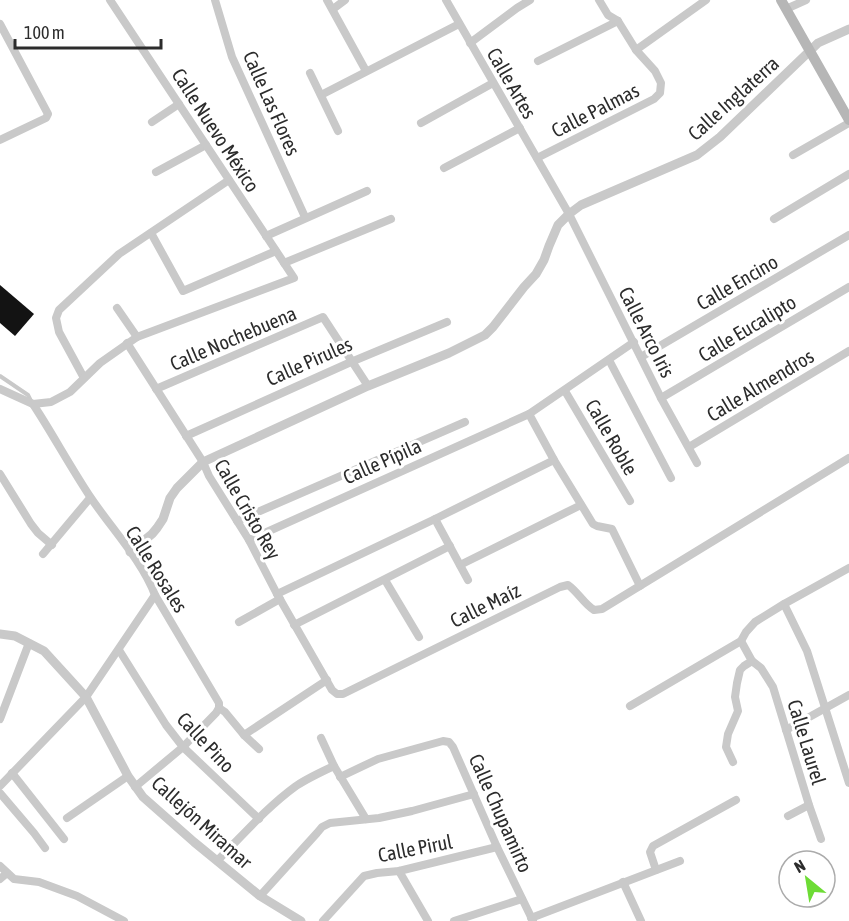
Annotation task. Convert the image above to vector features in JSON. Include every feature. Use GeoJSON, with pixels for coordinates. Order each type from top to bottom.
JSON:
{"type":"FeatureCollection","features":[{"type":"Feature","properties":{"kind":"main road"},"geometry":{"type":"LineString","coordinates":[[784,5],[849,122]]}},
{"type":"Feature","properties":{"kind":"street","name":"Calle Nuevo México"},"geometry":{"type":"LineString","coordinates":[[110,0],[294,278],[137,337]]}},
{"type":"Feature","properties":{"kind":"street","name":"Calle Las Flores"},"geometry":{"type":"LineString","coordinates":[[215,0],[232,57],[305,218]]}},
{"type":"Feature","properties":{"kind":"street"},"geometry":{"type":"LineString","coordinates":[[327,0],[366,71]]}},
{"type":"Feature","properties":{"kind":"street"},"geometry":{"type":"LineString","coordinates":[[333,9],[345,0]]}},
{"type":"Feature","properties":{"kind":"street","name":"Calle Artes"},"geometry":{"type":"LineString","coordinates":[[447,0],[569,214]]}},
{"type":"Feature","properties":{"kind":"street"},"geometry":{"type":"LineString","coordinates":[[470,43],[530,0]]}},
{"type":"Feature","properties":{"kind":"street","name":"Calle Palmas"},"geometry":{"type":"LineString","coordinates":[[537,159],[654,99],[660,93],[661,83],[655,71],[636,50],[618,21],[608,15],[599,0]]}},
{"type":"Feature","properties":{"kind":"street"},"geometry":{"type":"LineString","coordinates":[[636,50],[706,0]]}},
{"type":"Feature","properties":{"kind":"street"},"geometry":{"type":"LineString","coordinates":[[784,5],[806,0]]}},
{"type":"Feature","properties":{"kind":"street"},"geometry":{"type":"LineString","coordinates":[[538,61],[618,21]]}},
{"type":"Feature","properties":{"kind":"street"},"geometry":{"type":"LineString","coordinates":[[0,24],[48,114],[46,118],[0,140]]}},
{"type":"Feature","properties":{"kind":"street"},"geometry":{"type":"LineString","coordinates":[[321,95],[459,24]]}},
{"type":"Feature","properties":{"kind":"street","name":"Calle Inglaterra"},"geometry":{"type":"LineString","coordinates":[[569,214],[581,205],[697,155],[708,148],[818,44],[849,29]]}},
{"type":"Feature","properties":{"kind":"street"},"geometry":{"type":"LineString","coordinates":[[310,73],[338,131]]}},
{"type":"Feature","properties":{"kind":"street"},"geometry":{"type":"LineString","coordinates":[[421,123],[493,83]]}},
{"type":"Feature","properties":{"kind":"street"},"geometry":{"type":"LineString","coordinates":[[152,123],[178,104]]}},
{"type":"Feature","properties":{"kind":"street"},"geometry":{"type":"LineString","coordinates":[[793,155],[849,122]]}},
{"type":"Feature","properties":{"kind":"street"},"geometry":{"type":"LineString","coordinates":[[444,168],[520,128]]}},
{"type":"Feature","properties":{"kind":"street"},"geometry":{"type":"LineString","coordinates":[[156,172],[206,145]]}},
{"type":"Feature","properties":{"kind":"street"},"geometry":{"type":"LineString","coordinates":[[774,219],[849,174]]}},
{"type":"Feature","properties":{"kind":"street"},"geometry":{"type":"LineString","coordinates":[[84,378],[59,332],[56,318],[59,310],[119,254],[229,180]]}},
{"type":"Feature","properties":{"kind":"street"},"geometry":{"type":"LineString","coordinates":[[266,236],[367,190]]}},
{"type":"Feature","properties":{"kind":"street"},"geometry":{"type":"LineString","coordinates":[[130,552],[157,528],[163,519],[170,498],[203,462],[485,335],[536,274],[558,225],[569,214]]}},
{"type":"Feature","properties":{"kind":"street","name":"Calle Arco Iris"},"geometry":{"type":"LineString","coordinates":[[569,214],[661,398],[697,463]]}},
{"type":"Feature","properties":{"kind":"street"},"geometry":{"type":"LineString","coordinates":[[284,264],[391,219]]}},
{"type":"Feature","properties":{"kind":"street"},"geometry":{"type":"LineString","coordinates":[[151,233],[183,291],[276,251]]}},
{"type":"Feature","properties":{"kind":"street","name":"Calle Encino"},"geometry":{"type":"LineString","coordinates":[[641,357],[849,235]]}},
{"type":"Feature","properties":{"kind":"street","name":"Calle Eucalipto"},"geometry":{"type":"LineString","coordinates":[[661,398],[849,287]]}},
{"type":"Feature","properties":{"kind":"street"},"geometry":{"type":"LineString","coordinates":[[0,389],[33,404],[51,402],[70,392],[100,363],[137,337],[117,308]]}},
{"type":"Feature","properties":{"kind":"street","name":"Calle Nochebuena"},"geometry":{"type":"LineString","coordinates":[[156,389],[323,317],[351,362]]}},
{"type":"Feature","properties":{"kind":"street","name":"Calle Pirules"},"geometry":{"type":"LineString","coordinates":[[186,436],[447,322]]}},
{"type":"Feature","properties":{"kind":"street","name":"Calle Pípila"},"geometry":{"type":"LineString","coordinates":[[249,540],[529,414],[634,342]]}},
{"type":"Feature","properties":{"kind":"street","name":"Calle Cristo Rey"},"geometry":{"type":"LineString","coordinates":[[127,343],[203,462],[249,540],[294,625],[332,690],[337,694]]}},
{"type":"Feature","properties":{"kind":"street","name":"Calle Almendros"},"geometry":{"type":"LineString","coordinates":[[689,447],[849,351]]}},
{"type":"Feature","properties":{"kind":"street"},"geometry":{"type":"LineString","coordinates":[[609,360],[671,478]]}},
{"type":"Feature","properties":{"kind":"street"},"geometry":{"type":"LineString","coordinates":[[351,362],[368,386]]}},
{"type":"Feature","properties":{"kind":"street","name":"Calle Roble"},"geometry":{"type":"LineString","coordinates":[[565,390],[630,501]]}},
{"type":"Feature","properties":{"kind":"street","name":"Calle Rosales"},"geometry":{"type":"LineString","coordinates":[[33,404],[90,498],[130,552],[151,586],[219,703],[219,708],[259,749]]}},
{"type":"Feature","properties":{"kind":"street"},"geometry":{"type":"LineString","coordinates":[[529,414],[581,506],[595,525],[612,529],[640,586],[849,458]]}},
{"type":"Feature","properties":{"kind":"street"},"geometry":{"type":"LineString","coordinates":[[237,521],[465,422]]}},
{"type":"Feature","properties":{"kind":"street"},"geometry":{"type":"LineString","coordinates":[[239,622],[278,596],[554,460]]}},
{"type":"Feature","properties":{"kind":"street"},"geometry":{"type":"LineString","coordinates":[[0,474],[31,524],[52,545]]}},
{"type":"Feature","properties":{"kind":"street"},"geometry":{"type":"LineString","coordinates":[[43,554],[90,498]]}},
{"type":"Feature","properties":{"kind":"street"},"geometry":{"type":"LineString","coordinates":[[460,565],[581,506]]}},
{"type":"Feature","properties":{"kind":"street"},"geometry":{"type":"LineString","coordinates":[[435,519],[468,580]]}},
{"type":"Feature","properties":{"kind":"street"},"geometry":{"type":"LineString","coordinates":[[294,625],[450,546]]}},
{"type":"Feature","properties":{"kind":"street"},"geometry":{"type":"LineString","coordinates":[[630,706],[741,641],[755,622],[849,568]]}},
{"type":"Feature","properties":{"kind":"street"},"geometry":{"type":"LineString","coordinates":[[385,580],[419,637]]}},
{"type":"Feature","properties":{"kind":"street","name":"Calle Maíz"},"geometry":{"type":"LineString","coordinates":[[337,694],[343,694],[560,587],[568,585],[574,589],[594,610],[602,609],[640,586]]}},
{"type":"Feature","properties":{"kind":"street"},"geometry":{"type":"LineString","coordinates":[[0,786],[86,697],[155,595]]}},
{"type":"Feature","properties":{"kind":"street"},"geometry":{"type":"LineString","coordinates":[[784,604],[807,651],[849,783]]}},
{"type":"Feature","properties":{"kind":"street","name":"Callejón Miramar"},"geometry":{"type":"LineString","coordinates":[[0,634],[15,636],[44,651],[86,697],[128,776],[143,797],[260,896],[301,921]]}},
{"type":"Feature","properties":{"kind":"street","name":"Calle Laurel"},"geometry":{"type":"LineString","coordinates":[[741,641],[752,661],[761,668],[773,687],[821,839]]}},
{"type":"Feature","properties":{"kind":"street"},"geometry":{"type":"LineString","coordinates":[[0,719],[29,643]]}},
{"type":"Feature","properties":{"kind":"street","name":"Calle Pino"},"geometry":{"type":"LineString","coordinates":[[118,650],[166,725],[183,747],[259,819]]}},
{"type":"Feature","properties":{"kind":"street"},"geometry":{"type":"LineString","coordinates":[[733,762],[726,747],[728,734],[738,711],[735,697],[737,683],[741,670],[752,661]]}},
{"type":"Feature","properties":{"kind":"street"},"geometry":{"type":"LineString","coordinates":[[244,735],[327,680]]}},
{"type":"Feature","properties":{"kind":"street"},"geometry":{"type":"LineString","coordinates":[[786,730],[849,695]]}},
{"type":"Feature","properties":{"kind":"street"},"geometry":{"type":"LineString","coordinates":[[135,787],[183,747],[216,714],[219,708]]}},
{"type":"Feature","properties":{"kind":"street"},"geometry":{"type":"LineString","coordinates":[[321,738],[333,766],[366,819]]}},
{"type":"Feature","properties":{"kind":"street","name":"Calle Chupamirto"},"geometry":{"type":"LineString","coordinates":[[340,777],[378,759],[443,741],[449,742],[453,747],[522,899],[454,921]]}},
{"type":"Feature","properties":{"kind":"street"},"geometry":{"type":"LineString","coordinates":[[217,861],[295,787],[333,766]]}},
{"type":"Feature","properties":{"kind":"street"},"geometry":{"type":"LineString","coordinates":[[12,773],[64,839]]}},
{"type":"Feature","properties":{"kind":"street"},"geometry":{"type":"LineString","coordinates":[[67,818],[128,776]]}},
{"type":"Feature","properties":{"kind":"street"},"geometry":{"type":"LineString","coordinates":[[0,793],[45,848]]}},
{"type":"Feature","properties":{"kind":"street"},"geometry":{"type":"LineString","coordinates":[[260,896],[322,827],[330,823],[412,811],[474,794]]}},
{"type":"Feature","properties":{"kind":"street"},"geometry":{"type":"LineString","coordinates":[[656,870],[650,852],[653,846],[736,800]]}},
{"type":"Feature","properties":{"kind":"street"},"geometry":{"type":"LineString","coordinates":[[789,816],[809,805]]}},
{"type":"Feature","properties":{"kind":"street","name":"Calle Pirul"},"geometry":{"type":"LineString","coordinates":[[323,921],[364,876],[399,871],[497,847]]}},
{"type":"Feature","properties":{"kind":"street"},"geometry":{"type":"LineString","coordinates":[[522,899],[532,919],[680,861]]}},
{"type":"Feature","properties":{"kind":"street"},"geometry":{"type":"LineString","coordinates":[[0,866],[14,879],[39,882],[77,896],[124,921]]}},
{"type":"Feature","properties":{"kind":"street"},"geometry":{"type":"LineString","coordinates":[[399,871],[428,921]]}},
{"type":"Feature","properties":{"kind":"street"},"geometry":{"type":"LineString","coordinates":[[0,879],[7,873]]}},
{"type":"Feature","properties":{"kind":"street"},"geometry":{"type":"LineString","coordinates":[[623,882],[642,921]]}},
{"type":"Feature","properties":{"kind":"lane"},"geometry":{"type":"LineString","coordinates":[[0,376],[28,395],[33,404]]}},
{"type":"Feature","properties":{"kind":"building"},"geometry":{"type":"Polygon","coordinates":[[[0,285],[34,314],[15,336],[0,323],[0,285]]]}}]}
